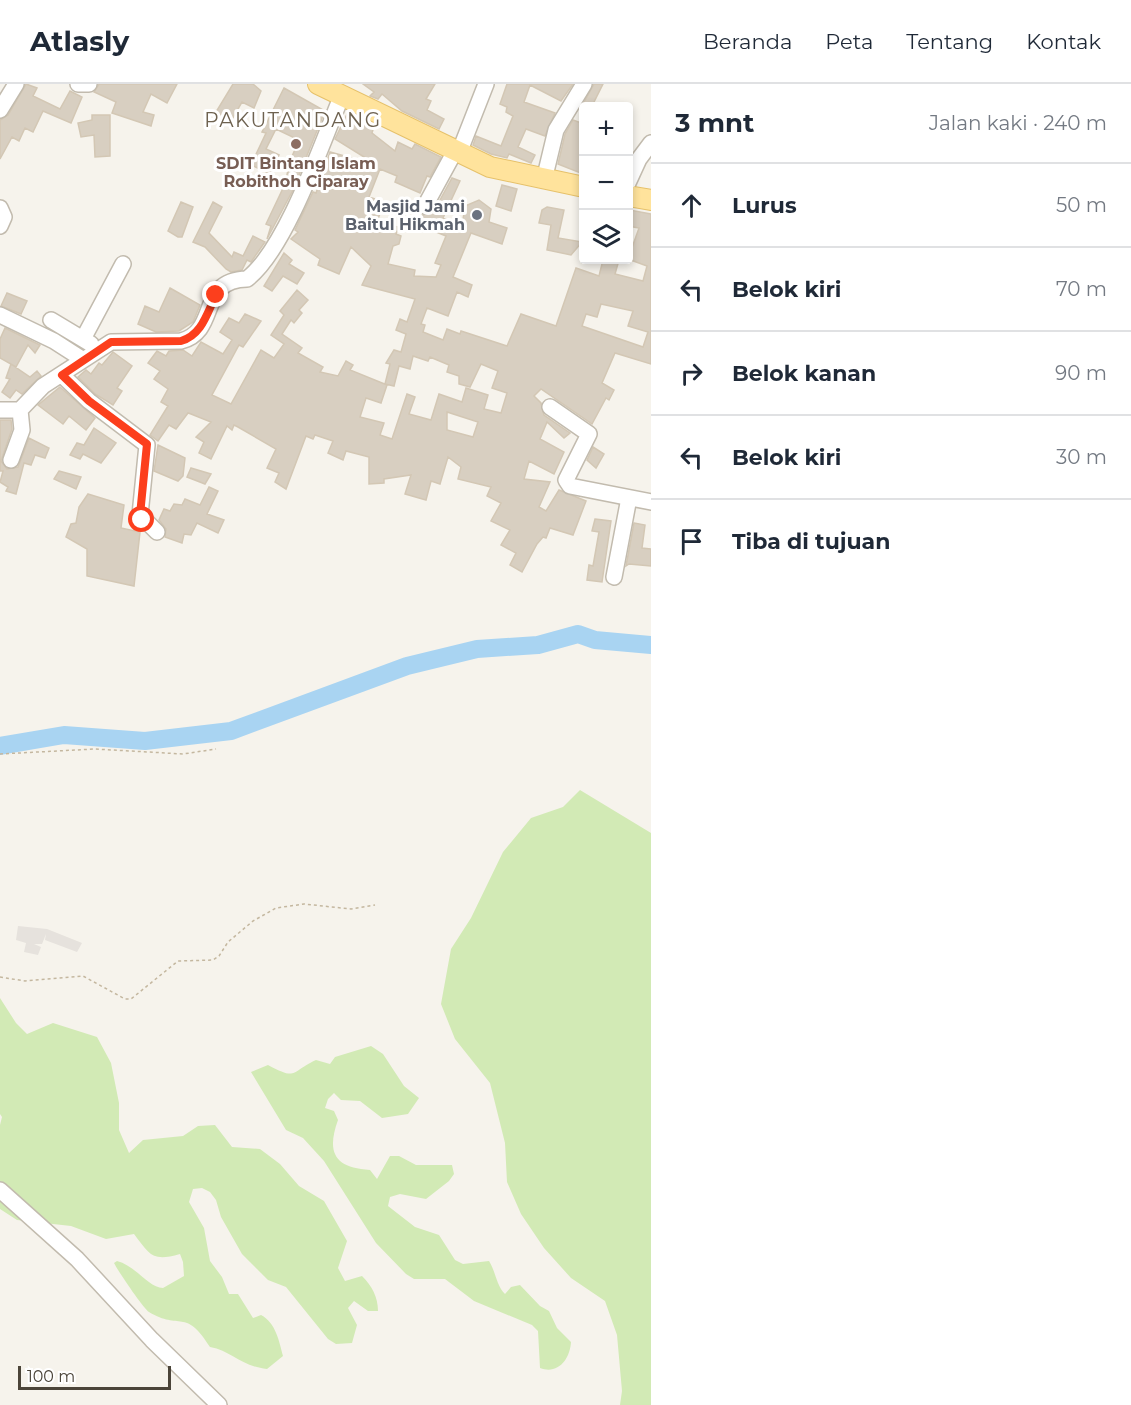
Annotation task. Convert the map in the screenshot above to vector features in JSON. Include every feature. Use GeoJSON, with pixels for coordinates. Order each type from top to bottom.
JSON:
{"type":"FeatureCollection","features":[{"type":"Feature","properties":{"kind":"main road"},"geometry":{"type":"LineString","coordinates":[[318,84],[490,167],[579,187]]}},
{"type":"Feature","properties":{"kind":"main road"},"geometry":{"type":"LineString","coordinates":[[633,197],[651,200]]}},
{"type":"Feature","properties":{"kind":"street"},"geometry":{"type":"LineString","coordinates":[[0,110],[16,84]]}},
{"type":"Feature","properties":{"kind":"street"},"geometry":{"type":"LineString","coordinates":[[78,84],[89,84]]}},
{"type":"Feature","properties":{"kind":"street"},"geometry":{"type":"LineString","coordinates":[[425,206],[457,152],[486,84]]}},
{"type":"Feature","properties":{"kind":"street"},"geometry":{"type":"LineString","coordinates":[[544,180],[556,130],[584,84]]}},
{"type":"Feature","properties":{"kind":"street"},"geometry":{"type":"LineString","coordinates":[[0,410],[20,410],[43,386],[111,342],[123,340],[181,341],[192,338],[199,330],[221,286],[232,279],[247,279],[271,254],[301,194],[342,95]]}},
{"type":"Feature","properties":{"kind":"street"},"geometry":{"type":"LineString","coordinates":[[633,174],[651,143]]}},
{"type":"Feature","properties":{"kind":"street"},"geometry":{"type":"LineString","coordinates":[[0,208],[4,217],[0,226]]}},
{"type":"Feature","properties":{"kind":"street"},"geometry":{"type":"LineString","coordinates":[[83,339],[123,264]]}},
{"type":"Feature","properties":{"kind":"street"},"geometry":{"type":"LineString","coordinates":[[0,315],[54,341],[82,359]]}},
{"type":"Feature","properties":{"kind":"street"},"geometry":{"type":"LineString","coordinates":[[51,320],[99,348]]}},
{"type":"Feature","properties":{"kind":"street"},"geometry":{"type":"LineString","coordinates":[[62,375],[89,401],[147,444],[140,515],[157,532]]}},
{"type":"Feature","properties":{"kind":"street"},"geometry":{"type":"LineString","coordinates":[[550,407],[589,434],[570,468],[566,480],[570,486],[651,502]]}},
{"type":"Feature","properties":{"kind":"street"},"geometry":{"type":"LineString","coordinates":[[11,460],[22,430],[20,410]]}},
{"type":"Feature","properties":{"kind":"street"},"geometry":{"type":"LineString","coordinates":[[614,577],[630,498]]}},
{"type":"Feature","properties":{"kind":"street"},"geometry":{"type":"LineString","coordinates":[[0,1190],[77,1258],[152,1340],[219,1405]]}},
{"type":"Feature","properties":{"kind":"path"},"geometry":{"type":"LineString","coordinates":[[0,754],[95,749],[183,754],[216,749]]}},
{"type":"Feature","properties":{"kind":"path"},"geometry":{"type":"LineString","coordinates":[[0,976],[25,981],[83,976],[124,999],[131,999],[178,961],[213,960],[219,956],[228,942],[253,921],[276,908],[304,904],[351,909],[375,905]]}},
{"type":"Feature","properties":{"kind":"shaded area"},"geometry":{"type":"Polygon","coordinates":[[[18,926],[47,929],[82,943],[77,952],[45,940],[46,934],[42,944],[34,944],[41,947],[38,955],[24,952],[26,943],[16,940],[18,926]]]}},
{"type":"Feature","properties":{"kind":"green space"},"geometry":{"type":"Polygon","coordinates":[[[580,790],[651,833],[651,1405],[620,1405],[622,1391],[617,1335],[605,1301],[571,1278],[544,1248],[521,1214],[507,1182],[505,1143],[490,1083],[455,1039],[441,1004],[451,949],[471,918],[503,852],[531,818],[563,807],[580,790]]]}},
{"type":"Feature","properties":{"kind":"green space"},"geometry":{"type":"Polygon","coordinates":[[[0,998],[16,1023],[27,1034],[53,1023],[97,1037],[111,1063],[119,1103],[119,1130],[129,1153],[143,1140],[183,1136],[198,1126],[215,1125],[232,1147],[260,1149],[280,1164],[299,1186],[324,1201],[347,1241],[338,1268],[345,1281],[362,1276],[377,1301],[378,1311],[368,1311],[354,1301],[348,1308],[357,1325],[352,1343],[336,1344],[328,1339],[286,1287],[268,1280],[242,1254],[221,1217],[216,1200],[210,1192],[202,1188],[193,1189],[189,1202],[204,1228],[210,1261],[222,1277],[229,1294],[238,1294],[253,1318],[261,1315],[266,1318],[278,1339],[283,1356],[267,1369],[250,1365],[210,1347],[188,1323],[168,1320],[149,1312],[136,1297],[114,1263],[117,1261],[130,1267],[153,1284],[163,1288],[184,1276],[180,1254],[157,1257],[148,1252],[134,1234],[106,1239],[71,1226],[17,1220],[0,1209],[0,1125],[2,1117],[0,1114],[0,998]]]}},
{"type":"Feature","properties":{"kind":"green space"},"geometry":{"type":"Polygon","coordinates":[[[371,1046],[383,1054],[404,1086],[419,1098],[408,1114],[382,1118],[360,1101],[341,1100],[334,1093],[328,1099],[325,1108],[334,1111],[338,1120],[333,1141],[336,1157],[349,1166],[370,1170],[377,1179],[390,1156],[399,1156],[416,1165],[452,1165],[454,1174],[449,1181],[426,1199],[400,1194],[390,1197],[388,1206],[415,1227],[439,1235],[455,1260],[463,1264],[489,1261],[505,1294],[511,1287],[520,1285],[540,1306],[549,1311],[557,1328],[571,1342],[565,1360],[557,1367],[546,1370],[540,1368],[538,1331],[532,1325],[474,1301],[445,1279],[414,1279],[406,1274],[376,1243],[324,1161],[303,1138],[286,1130],[251,1072],[268,1065],[290,1074],[316,1060],[330,1064],[335,1057],[371,1046]]]}},
{"type":"Feature","properties":{"kind":"building"},"geometry":{"type":"Polygon","coordinates":[[[26,84],[37,88],[33,96],[60,109],[70,91],[82,97],[71,123],[43,111],[33,132],[25,128],[19,141],[12,137],[0,159],[0,120],[8,115],[26,84]]]}},
{"type":"Feature","properties":{"kind":"building"},"geometry":{"type":"Polygon","coordinates":[[[99,84],[177,84],[167,103],[151,94],[143,112],[154,115],[151,126],[112,113],[116,102],[94,92],[99,84]]]}},
{"type":"Feature","properties":{"kind":"building"},"geometry":{"type":"Polygon","coordinates":[[[233,84],[253,84],[261,91],[254,108],[242,102],[231,121],[216,112],[233,84]]]}},
{"type":"Feature","properties":{"kind":"building"},"geometry":{"type":"Polygon","coordinates":[[[363,84],[435,84],[426,99],[431,101],[427,110],[444,119],[439,129],[402,111],[382,94],[378,99],[370,96],[374,92],[363,84]]]}},
{"type":"Feature","properties":{"kind":"building"},"geometry":{"type":"Polygon","coordinates":[[[507,84],[573,84],[561,101],[530,85],[524,102],[555,113],[545,136],[526,129],[518,147],[535,155],[531,163],[509,154],[507,158],[491,154],[473,145],[476,136],[501,146],[513,116],[506,112],[507,107],[500,104],[507,84]]]}},
{"type":"Feature","properties":{"kind":"building"},"geometry":{"type":"Polygon","coordinates":[[[594,84],[603,84],[594,102],[584,102],[594,84]]]}},
{"type":"Feature","properties":{"kind":"building"},"geometry":{"type":"Polygon","coordinates":[[[284,88],[325,111],[293,190],[267,239],[271,226],[266,224],[285,184],[290,161],[299,140],[276,129],[266,149],[279,155],[271,174],[251,165],[266,133],[262,132],[284,88]]]}},
{"type":"Feature","properties":{"kind":"building"},"geometry":{"type":"Polygon","coordinates":[[[348,112],[374,126],[372,133],[395,151],[398,142],[412,149],[415,144],[441,157],[430,177],[427,176],[420,193],[395,182],[397,176],[380,169],[369,197],[384,202],[377,222],[398,227],[396,234],[401,236],[399,244],[393,246],[388,264],[415,270],[414,276],[436,277],[441,265],[435,263],[446,236],[419,225],[423,215],[434,211],[452,178],[460,181],[443,218],[462,226],[465,206],[479,200],[491,209],[489,222],[507,228],[502,244],[471,233],[453,277],[472,285],[468,297],[457,292],[448,316],[427,308],[421,324],[425,325],[423,332],[443,340],[447,329],[460,334],[461,331],[507,346],[521,314],[556,326],[576,268],[599,276],[602,264],[618,264],[615,274],[643,281],[647,266],[633,261],[633,245],[639,228],[633,227],[633,211],[651,214],[651,364],[615,353],[602,383],[614,390],[609,400],[606,398],[592,424],[541,389],[534,396],[541,403],[544,415],[570,433],[564,438],[547,422],[540,439],[564,452],[554,474],[529,461],[524,479],[550,482],[539,507],[546,511],[559,490],[586,501],[573,535],[550,528],[546,538],[543,537],[537,544],[522,572],[510,565],[516,553],[501,545],[510,530],[491,521],[501,503],[487,496],[491,487],[458,479],[461,467],[448,457],[440,484],[431,481],[426,500],[405,494],[411,475],[384,479],[384,483],[369,484],[369,457],[346,451],[343,460],[328,453],[333,441],[315,435],[313,439],[306,436],[286,489],[275,482],[279,473],[267,468],[276,449],[234,425],[232,430],[227,426],[211,459],[199,453],[204,442],[196,437],[211,422],[191,414],[188,413],[176,429],[169,425],[158,441],[150,435],[168,406],[161,402],[168,389],[154,379],[160,371],[148,363],[157,351],[166,356],[169,351],[183,350],[192,356],[201,342],[223,354],[232,340],[220,332],[229,318],[239,323],[245,314],[261,321],[243,347],[239,345],[212,395],[231,404],[261,350],[274,358],[284,344],[271,335],[284,315],[280,311],[297,290],[308,300],[299,310],[302,313],[294,323],[291,320],[282,334],[302,348],[298,353],[323,367],[320,372],[338,376],[346,361],[353,365],[350,370],[387,385],[381,403],[366,398],[360,417],[384,423],[380,435],[392,439],[407,394],[415,397],[409,414],[431,420],[439,394],[462,402],[466,388],[488,395],[484,409],[501,413],[507,393],[492,388],[498,371],[481,364],[470,387],[459,384],[459,376],[447,372],[449,365],[430,357],[428,361],[413,356],[410,369],[399,366],[394,386],[385,384],[390,364],[386,363],[394,350],[401,352],[406,334],[396,330],[400,319],[407,322],[415,299],[362,285],[371,266],[351,247],[339,274],[318,265],[320,259],[291,239],[298,232],[295,230],[313,192],[316,193],[330,152],[377,165],[335,139],[348,112]],[[601,304],[597,317],[586,314],[582,326],[643,347],[648,332],[628,326],[633,311],[601,304]],[[447,412],[447,430],[473,437],[478,422],[447,412]]]}},
{"type":"Feature","properties":{"kind":"building"},"geometry":{"type":"Polygon","coordinates":[[[92,115],[110,115],[110,156],[95,157],[94,135],[81,137],[78,123],[92,120],[92,115]]]}},
{"type":"Feature","properties":{"kind":"building"},"geometry":{"type":"Polygon","coordinates":[[[573,120],[579,122],[579,172],[558,164],[565,134],[573,120]]]}},
{"type":"Feature","properties":{"kind":"building"},"geometry":{"type":"Polygon","coordinates":[[[502,185],[517,189],[511,211],[496,206],[502,185]]]}},
{"type":"Feature","properties":{"kind":"building"},"geometry":{"type":"Polygon","coordinates":[[[181,202],[193,207],[182,237],[178,237],[168,231],[181,202]]]}},
{"type":"Feature","properties":{"kind":"building"},"geometry":{"type":"Polygon","coordinates":[[[213,202],[222,207],[209,233],[232,257],[234,252],[243,256],[253,236],[265,242],[251,262],[247,260],[242,270],[231,272],[205,247],[193,242],[213,202]]]}},
{"type":"Feature","properties":{"kind":"building"},"geometry":{"type":"Polygon","coordinates":[[[547,207],[564,210],[558,238],[579,242],[579,246],[571,255],[547,250],[551,225],[539,223],[542,210],[547,207]]]}},
{"type":"Feature","properties":{"kind":"building"},"geometry":{"type":"Polygon","coordinates":[[[284,253],[292,260],[289,264],[304,273],[297,284],[283,276],[272,291],[264,286],[284,253]]]}},
{"type":"Feature","properties":{"kind":"building"},"geometry":{"type":"Polygon","coordinates":[[[170,288],[200,305],[193,322],[179,331],[156,332],[138,324],[145,306],[159,312],[170,288]]]}},
{"type":"Feature","properties":{"kind":"building"},"geometry":{"type":"Polygon","coordinates":[[[7,293],[27,301],[21,314],[1,306],[7,293]]]}},
{"type":"Feature","properties":{"kind":"building"},"geometry":{"type":"Polygon","coordinates":[[[5,328],[40,345],[35,353],[28,345],[16,367],[0,358],[0,339],[5,328]]]}},
{"type":"Feature","properties":{"kind":"building"},"geometry":{"type":"Polygon","coordinates":[[[113,352],[132,366],[117,388],[122,391],[113,405],[95,394],[78,377],[86,370],[91,374],[99,363],[102,365],[113,352]]]}},
{"type":"Feature","properties":{"kind":"building"},"geometry":{"type":"Polygon","coordinates":[[[11,364],[30,377],[37,371],[41,376],[22,394],[16,390],[10,398],[2,392],[10,379],[6,378],[11,364]]]}},
{"type":"Feature","properties":{"kind":"building"},"geometry":{"type":"Polygon","coordinates":[[[60,387],[95,418],[86,430],[69,416],[63,424],[38,405],[60,387]]]}},
{"type":"Feature","properties":{"kind":"building"},"geometry":{"type":"Polygon","coordinates":[[[0,420],[11,420],[12,429],[1,461],[7,469],[18,467],[29,438],[49,448],[45,458],[35,455],[31,465],[24,463],[16,494],[6,491],[8,487],[0,482],[3,471],[0,471],[0,420]]]}},
{"type":"Feature","properties":{"kind":"building"},"geometry":{"type":"Polygon","coordinates":[[[94,428],[116,443],[101,463],[83,454],[80,459],[70,455],[77,443],[84,445],[94,428]]]}},
{"type":"Feature","properties":{"kind":"building"},"geometry":{"type":"Polygon","coordinates":[[[158,445],[185,458],[183,476],[178,481],[154,471],[158,445]]]}},
{"type":"Feature","properties":{"kind":"building"},"geometry":{"type":"Polygon","coordinates":[[[593,447],[604,454],[596,468],[587,460],[593,447]]]}},
{"type":"Feature","properties":{"kind":"building"},"geometry":{"type":"Polygon","coordinates":[[[191,468],[211,474],[205,484],[187,477],[191,468]]]}},
{"type":"Feature","properties":{"kind":"building"},"geometry":{"type":"Polygon","coordinates":[[[59,471],[81,477],[76,489],[54,479],[59,471]]]}},
{"type":"Feature","properties":{"kind":"building"},"geometry":{"type":"Polygon","coordinates":[[[209,487],[218,491],[207,514],[224,520],[218,533],[197,523],[191,535],[184,534],[182,543],[165,537],[166,529],[159,520],[164,509],[170,511],[174,504],[182,505],[185,499],[200,505],[209,487]]]}},
{"type":"Feature","properties":{"kind":"building"},"geometry":{"type":"Polygon","coordinates":[[[88,494],[124,505],[121,528],[140,532],[134,586],[87,576],[87,549],[66,537],[71,524],[76,523],[79,507],[88,494]]]}},
{"type":"Feature","properties":{"kind":"building"},"geometry":{"type":"Polygon","coordinates":[[[595,519],[611,521],[602,582],[587,580],[589,565],[593,566],[599,532],[592,531],[595,519]]]}},
{"type":"Feature","properties":{"kind":"building"},"geometry":{"type":"Polygon","coordinates":[[[634,523],[645,525],[642,548],[651,549],[651,566],[629,564],[626,566],[634,523]]]}},
{"type":"Feature","properties":{"kind":"waterway"},"geometry":{"type":"LineString","coordinates":[[0,746],[64,735],[145,741],[231,731],[407,666],[477,649],[538,645],[578,634],[595,640],[651,645]]}},
{"type":"Feature","properties":{"kind":"place","name":"SDIT Bintang Islam Robithoh Ciparay"},"geometry":{"type":"Point","coordinates":[296,144]}},
{"type":"Feature","properties":{"kind":"place","name":"Masjid Jami Baitul Hikmah"},"geometry":{"type":"Point","coordinates":[477,215]}},
{"type":"Feature","properties":{"kind":"district","name":"PAKUTANDANG"},"geometry":{"type":"Point","coordinates":[293,120]}},
{"type":"Feature","properties":{"kind":"route"},"geometry":{"type":"LineString","coordinates":[[142,520],[140,515],[147,444],[137,435],[113,421],[62,375],[82,359],[111,342],[123,340],[181,341],[192,338],[199,330],[216,295]]}}]}
